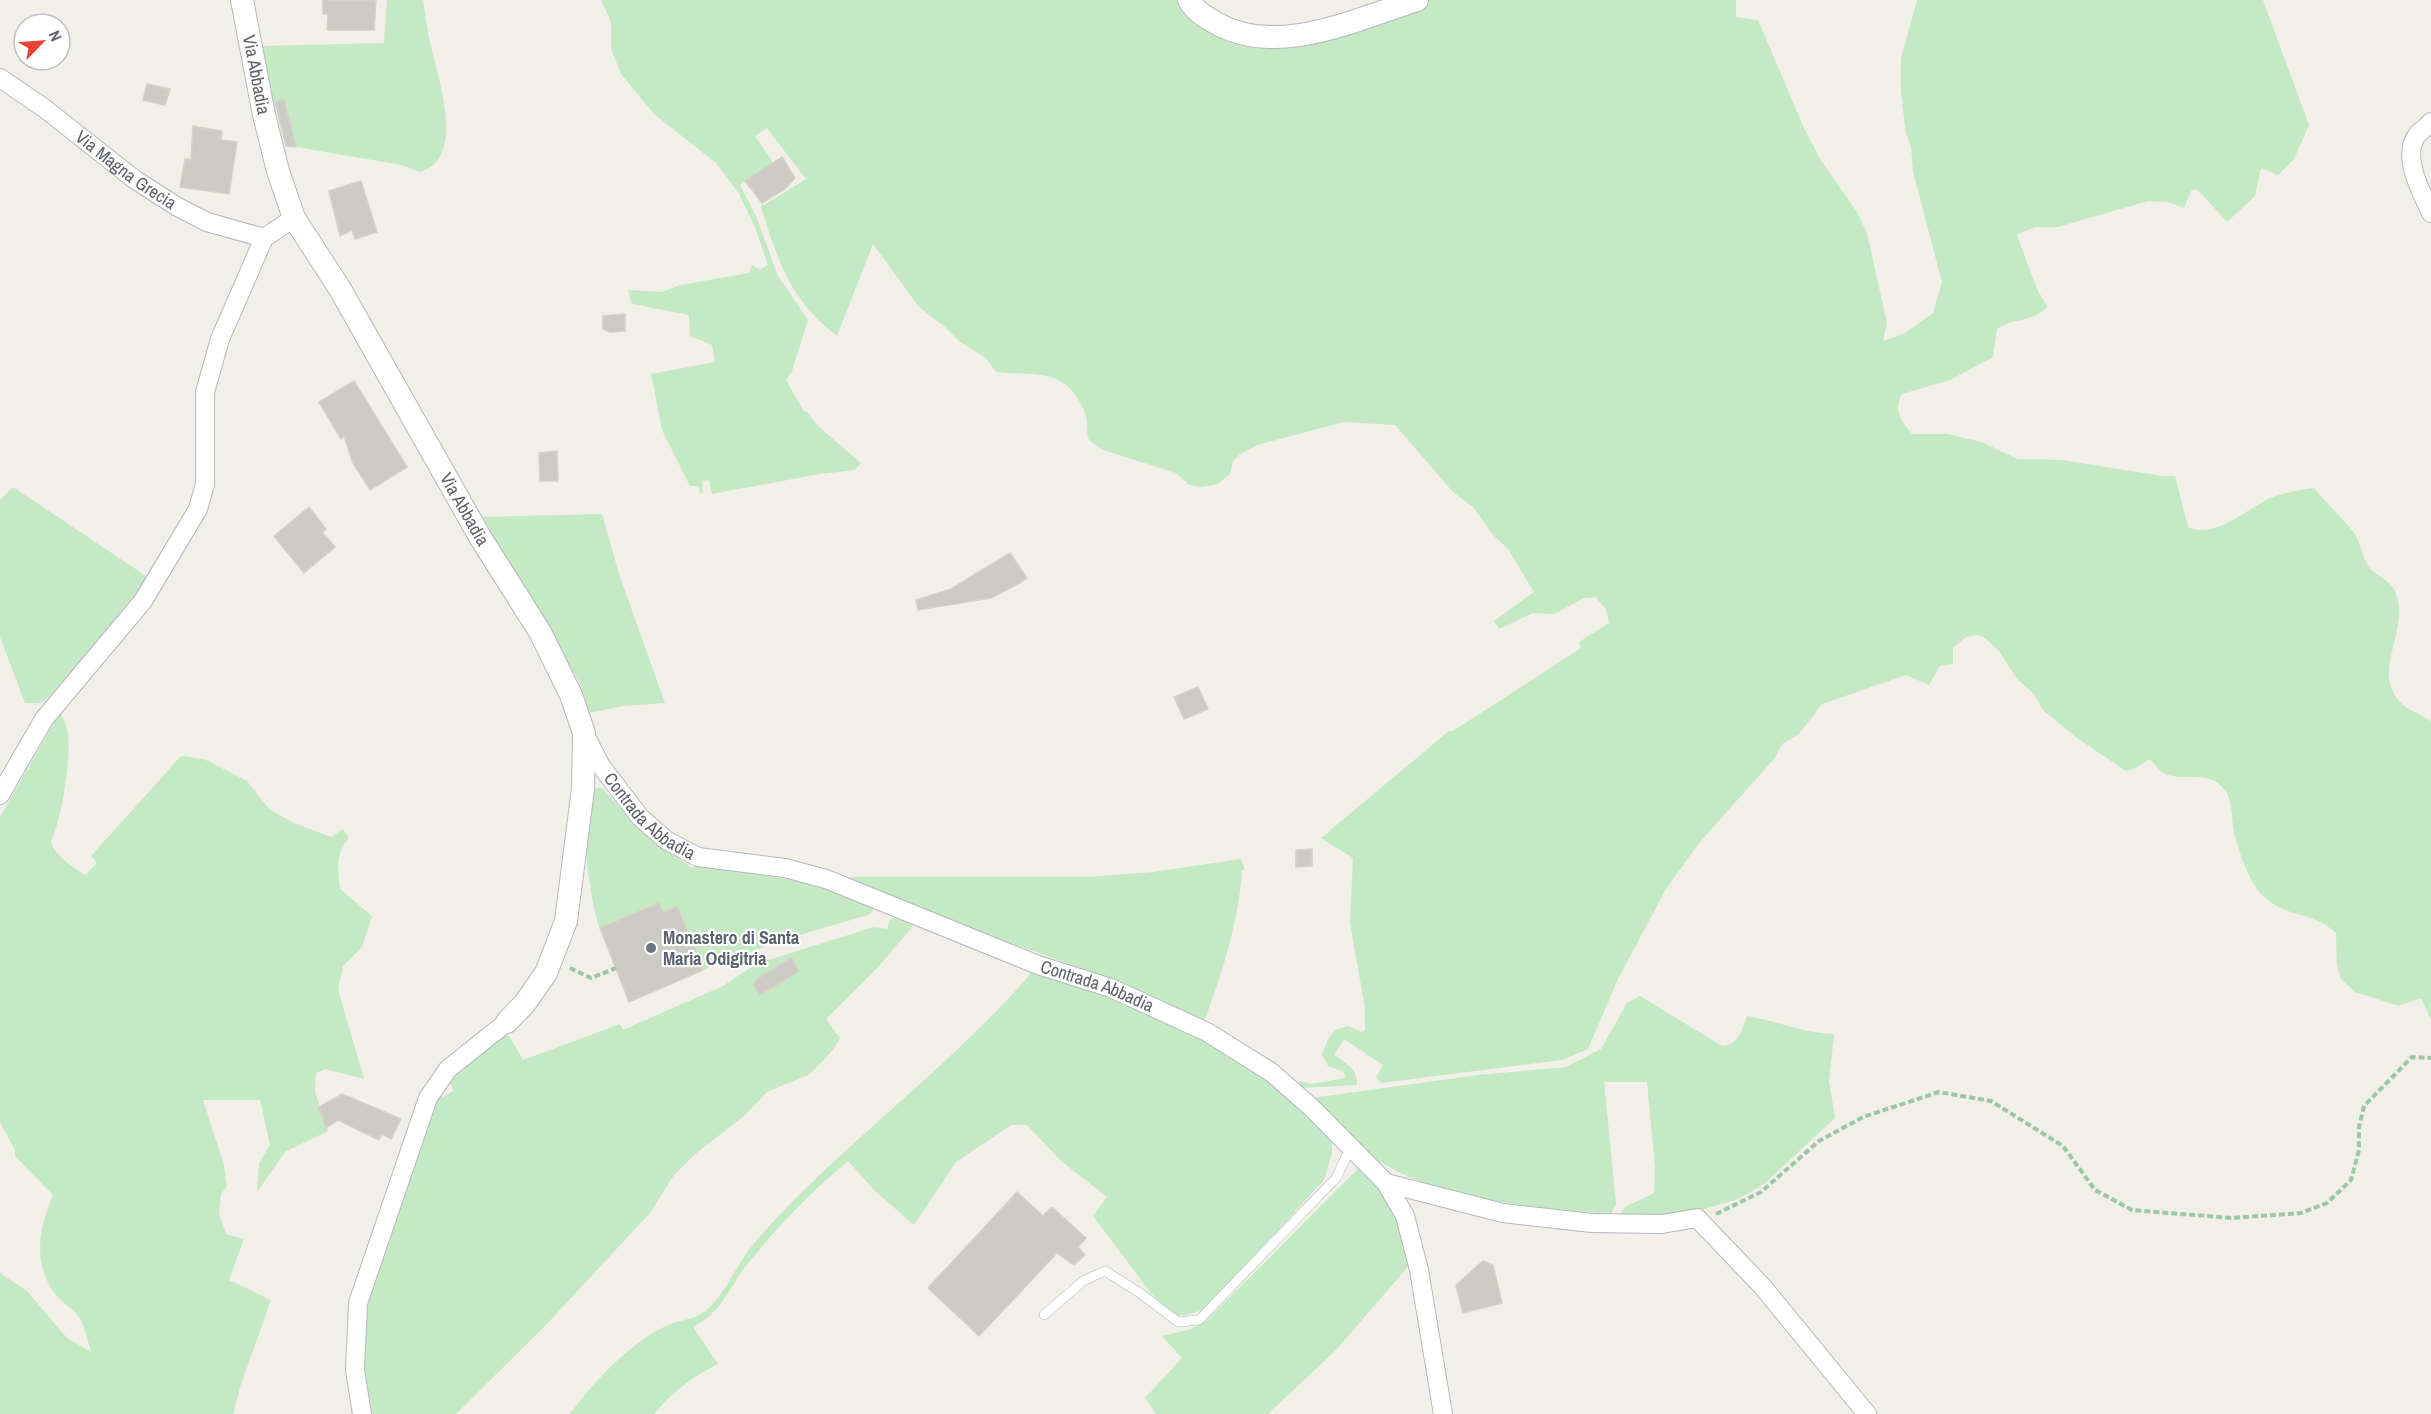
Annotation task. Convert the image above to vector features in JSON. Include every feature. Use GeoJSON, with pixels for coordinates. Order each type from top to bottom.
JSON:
{"type":"FeatureCollection","features":[{"type":"Feature","properties":{"kind":"street","name":"Via Abbadia"},"geometry":{"type":"LineString","coordinates":[[242,0],[264,115],[294,218],[340,289],[480,537],[540,632],[571,694],[584,733],[584,789],[566,921],[554,956],[536,988],[507,1022]]}},
{"type":"Feature","properties":{"kind":"street"},"geometry":{"type":"LineString","coordinates":[[1189,0],[1195,11],[1232,32],[1266,39],[1320,30],[1417,0]]}},
{"type":"Feature","properties":{"kind":"street","name":"Via Magna Grecia"},"geometry":{"type":"LineString","coordinates":[[0,78],[45,108],[134,179],[176,207],[207,222],[264,238]]}},
{"type":"Feature","properties":{"kind":"street"},"geometry":{"type":"LineString","coordinates":[[2431,122],[2416,136],[2412,146],[2413,165],[2431,213]]}},
{"type":"Feature","properties":{"kind":"street"},"geometry":{"type":"LineString","coordinates":[[0,795],[44,719],[143,601],[198,509],[206,484],[205,392],[220,339],[264,238],[294,218]]}},
{"type":"Feature","properties":{"kind":"street","name":"Contrada Abbadia"},"geometry":{"type":"LineString","coordinates":[[584,733],[601,766],[640,817],[666,840],[698,857],[785,868],[826,879],[1038,966],[1111,988],[1197,1027],[1271,1072],[1386,1183],[1405,1216],[1419,1270],[1443,1414]]}},
{"type":"Feature","properties":{"kind":"street"},"geometry":{"type":"LineString","coordinates":[[362,1414],[355,1370],[358,1303],[428,1098],[448,1069],[507,1022]]}},
{"type":"Feature","properties":{"kind":"street"},"geometry":{"type":"LineString","coordinates":[[1386,1183],[1503,1213],[1604,1223],[1662,1224],[1697,1218],[1762,1286],[1867,1414]]}},
{"type":"Feature","properties":{"kind":"lane"},"geometry":{"type":"LineString","coordinates":[[1044,1315],[1083,1281],[1105,1271],[1140,1293],[1178,1322],[1199,1320],[1336,1178],[1351,1148]]}},
{"type":"Feature","properties":{"kind":"path"},"geometry":{"type":"LineString","coordinates":[[554,956],[563,964],[591,978],[616,968]]}},
{"type":"Feature","properties":{"kind":"path"},"geometry":{"type":"LineString","coordinates":[[1697,1218],[1713,1215],[1761,1192],[1819,1141],[1863,1117],[1939,1092],[1991,1101],[2063,1146],[2096,1190],[2132,1210],[2231,1218],[2301,1214],[2327,1203],[2351,1180],[2359,1150],[2359,1127],[2364,1106],[2412,1057],[2431,1058]]}},
{"type":"Feature","properties":{"kind":"green space"},"geometry":{"type":"Polygon","coordinates":[[[387,0],[423,0],[443,97],[446,135],[443,151],[434,164],[420,172],[402,165],[296,147],[284,100],[271,103],[262,46],[384,43],[387,0]]]}},
{"type":"Feature","properties":{"kind":"green space"},"geometry":{"type":"Polygon","coordinates":[[[601,0],[1184,0],[1249,32],[1404,8],[1429,0],[1736,0],[1736,17],[1758,20],[1804,128],[1820,159],[1857,212],[1867,233],[1887,323],[1883,341],[1905,333],[1933,313],[1942,282],[1913,172],[1911,146],[1906,134],[1901,93],[1901,58],[1917,0],[2263,0],[2309,125],[2294,159],[2278,175],[2261,168],[2255,196],[2227,222],[2197,189],[2191,191],[2184,208],[2168,202],[2148,201],[2058,227],[2035,227],[2017,235],[2037,289],[2047,306],[2030,318],[2003,325],[1997,329],[1993,357],[1950,380],[1902,394],[1898,410],[1912,434],[1947,434],[1982,442],[2017,459],[2061,460],[2175,476],[2188,527],[2199,530],[2221,526],[2273,497],[2314,488],[2345,521],[2354,533],[2369,567],[2389,583],[2395,591],[2399,605],[2399,620],[2390,663],[2389,676],[2392,690],[2403,705],[2431,721],[2431,1020],[2421,998],[2399,1006],[2355,992],[2341,979],[2337,965],[2336,933],[2326,925],[2282,908],[2261,894],[2244,864],[2234,833],[2230,801],[2220,785],[2206,778],[2169,775],[2162,772],[2150,759],[2126,771],[2077,738],[2043,710],[2034,694],[2017,679],[1999,651],[1985,638],[1978,635],[1966,637],[1953,648],[1953,664],[1940,666],[1929,685],[1906,675],[1822,704],[1799,734],[1782,744],[1774,759],[1699,843],[1666,889],[1618,979],[1588,1049],[1562,1060],[1381,1083],[1376,1077],[1383,1065],[1344,1039],[1334,1055],[1353,1070],[1356,1074],[1357,1085],[1302,1088],[1299,1081],[1312,1084],[1345,1078],[1344,1072],[1328,1066],[1322,1055],[1326,1044],[1333,1032],[1342,1027],[1348,1026],[1362,1032],[1365,1030],[1365,1008],[1350,923],[1353,858],[1321,838],[1449,731],[1453,731],[1581,648],[1579,642],[1609,623],[1606,609],[1595,597],[1584,598],[1554,614],[1533,613],[1499,629],[1494,621],[1534,592],[1508,549],[1493,535],[1473,507],[1453,492],[1395,425],[1344,422],[1257,445],[1233,461],[1230,474],[1218,484],[1203,487],[1189,485],[1176,473],[1103,450],[1089,440],[1087,420],[1077,397],[1059,380],[1036,374],[996,372],[986,358],[960,342],[919,307],[873,244],[837,336],[821,322],[797,294],[780,262],[767,227],[762,203],[764,205],[806,179],[767,128],[755,136],[773,162],[740,185],[756,216],[778,276],[808,320],[792,371],[786,380],[804,412],[806,411],[818,426],[861,463],[855,470],[820,474],[712,494],[709,480],[702,481],[703,492],[700,494],[699,486],[690,486],[662,430],[651,374],[715,362],[712,345],[690,336],[689,315],[632,304],[628,290],[662,292],[680,285],[749,273],[752,265],[760,270],[768,265],[755,227],[738,192],[716,163],[654,114],[621,74],[611,49],[611,22],[601,0]]]}},
{"type":"Feature","properties":{"kind":"green space"},"geometry":{"type":"Polygon","coordinates":[[[13,487],[149,578],[51,696],[40,703],[25,703],[0,637],[0,500],[13,487]]]}},
{"type":"Feature","properties":{"kind":"green space"},"geometry":{"type":"Polygon","coordinates":[[[602,514],[619,574],[665,703],[623,706],[590,713],[579,681],[478,517],[602,514]]]}},
{"type":"Feature","properties":{"kind":"green space"},"geometry":{"type":"Polygon","coordinates":[[[60,712],[65,723],[69,745],[62,804],[51,841],[60,856],[85,875],[97,863],[91,856],[181,756],[204,759],[247,781],[269,809],[294,823],[331,837],[343,829],[349,838],[339,856],[340,889],[372,916],[362,947],[343,966],[338,989],[364,1079],[325,1069],[316,1073],[315,1092],[328,1131],[285,1152],[257,1192],[259,1163],[270,1145],[260,1100],[203,1100],[224,1165],[227,1186],[221,1194],[219,1213],[226,1234],[244,1239],[229,1280],[271,1300],[240,1387],[233,1414],[0,1414],[0,1273],[27,1291],[67,1338],[91,1352],[81,1321],[76,1313],[53,1291],[42,1267],[40,1243],[53,1195],[15,1156],[15,1150],[0,1122],[0,817],[60,712]]]}},
{"type":"Feature","properties":{"kind":"green space"},"geometry":{"type":"Polygon","coordinates":[[[596,788],[602,788],[644,834],[692,868],[700,865],[812,883],[872,907],[873,911],[868,915],[782,940],[703,970],[677,906],[664,913],[658,903],[599,928],[588,875],[586,840],[587,822],[596,788]]]}},
{"type":"Feature","properties":{"kind":"green space"},"geometry":{"type":"Polygon","coordinates":[[[1241,859],[1245,870],[1242,870],[1233,928],[1204,1022],[1099,975],[962,925],[843,877],[1087,877],[1153,872],[1241,859]]]}},
{"type":"Feature","properties":{"kind":"green space"},"geometry":{"type":"Polygon","coordinates":[[[897,916],[917,921],[879,966],[826,1019],[840,1038],[833,1050],[810,1074],[767,1092],[744,1116],[694,1155],[674,1175],[650,1213],[544,1327],[456,1414],[368,1414],[358,1315],[433,1096],[443,1097],[453,1091],[450,1079],[502,1035],[509,1036],[523,1060],[620,1024],[623,1030],[723,986],[756,964],[874,927],[887,929],[890,920],[897,916]]]}},
{"type":"Feature","properties":{"kind":"green space"},"geometry":{"type":"Polygon","coordinates":[[[1037,966],[1189,1030],[1275,1082],[1332,1139],[1332,1153],[1324,1180],[1206,1309],[1187,1315],[1172,1316],[1151,1293],[1093,1216],[1107,1197],[1061,1161],[1027,1125],[1011,1125],[956,1162],[914,1225],[875,1191],[848,1161],[784,1221],[743,1271],[719,1306],[693,1327],[718,1364],[683,1386],[654,1414],[570,1414],[600,1377],[636,1345],[662,1328],[697,1316],[708,1309],[720,1295],[752,1246],[789,1206],[982,1026],[1037,966]]]}},
{"type":"Feature","properties":{"kind":"green space"},"geometry":{"type":"Polygon","coordinates":[[[1640,996],[1722,1046],[1736,1039],[1747,1016],[1834,1034],[1829,1081],[1835,1118],[1764,1184],[1738,1199],[1681,1216],[1620,1214],[1625,1207],[1654,1193],[1655,1168],[1647,1082],[1604,1082],[1616,1204],[1611,1214],[1522,1205],[1461,1194],[1432,1186],[1404,1175],[1370,1155],[1352,1140],[1312,1098],[1478,1075],[1566,1067],[1601,1049],[1627,1003],[1640,996]]]}},
{"type":"Feature","properties":{"kind":"green space"},"geometry":{"type":"Polygon","coordinates":[[[1361,1166],[1396,1216],[1403,1231],[1410,1259],[1406,1269],[1336,1350],[1268,1414],[1156,1414],[1145,1398],[1182,1358],[1162,1336],[1191,1329],[1206,1321],[1361,1166]]]}},
{"type":"Feature","properties":{"kind":"building"},"geometry":{"type":"Polygon","coordinates":[[[323,0],[376,0],[374,30],[327,30],[328,14],[323,14],[323,0]]]}},
{"type":"Feature","properties":{"kind":"building"},"geometry":{"type":"Polygon","coordinates":[[[147,84],[170,89],[165,105],[143,100],[147,84]]]}},
{"type":"Feature","properties":{"kind":"building"},"geometry":{"type":"Polygon","coordinates":[[[284,100],[296,147],[286,146],[275,102],[284,100]]]}},
{"type":"Feature","properties":{"kind":"building"},"geometry":{"type":"Polygon","coordinates":[[[193,126],[222,131],[221,140],[237,142],[229,194],[180,187],[185,159],[191,160],[193,126]]]}},
{"type":"Feature","properties":{"kind":"building"},"geometry":{"type":"Polygon","coordinates":[[[782,157],[795,178],[785,189],[762,203],[745,181],[782,157]]]}},
{"type":"Feature","properties":{"kind":"building"},"geometry":{"type":"Polygon","coordinates":[[[361,181],[377,232],[355,239],[352,230],[340,236],[329,191],[361,181]]]}},
{"type":"Feature","properties":{"kind":"building"},"geometry":{"type":"Polygon","coordinates":[[[625,314],[625,331],[610,332],[603,329],[603,316],[625,314]]]}},
{"type":"Feature","properties":{"kind":"building"},"geometry":{"type":"Polygon","coordinates":[[[354,381],[407,467],[370,490],[353,463],[344,436],[341,439],[319,402],[354,381]]]}},
{"type":"Feature","properties":{"kind":"building"},"geometry":{"type":"Polygon","coordinates":[[[557,451],[558,481],[540,481],[539,453],[557,451]]]}},
{"type":"Feature","properties":{"kind":"building"},"geometry":{"type":"Polygon","coordinates":[[[309,507],[326,529],[322,532],[335,547],[304,573],[274,536],[309,507]]]}},
{"type":"Feature","properties":{"kind":"building"},"geometry":{"type":"Polygon","coordinates":[[[1010,553],[1027,578],[1020,583],[991,598],[918,610],[916,600],[951,589],[1010,553]]]}},
{"type":"Feature","properties":{"kind":"building"},"geometry":{"type":"Polygon","coordinates":[[[1198,687],[1208,709],[1184,719],[1174,697],[1198,687]]]}},
{"type":"Feature","properties":{"kind":"building"},"geometry":{"type":"Polygon","coordinates":[[[1312,849],[1312,866],[1296,867],[1296,850],[1312,849]]]}},
{"type":"Feature","properties":{"kind":"building","name":"Monastero di Santa Maria Odigitria"},"geometry":{"type":"Polygon","coordinates":[[[659,903],[664,913],[677,906],[703,970],[629,1002],[600,928],[659,903]]]}},
{"type":"Feature","properties":{"kind":"building"},"geometry":{"type":"Polygon","coordinates":[[[791,958],[799,971],[760,995],[753,984],[757,979],[791,958]]]}},
{"type":"Feature","properties":{"kind":"building"},"geometry":{"type":"Polygon","coordinates":[[[342,1094],[401,1119],[391,1139],[382,1134],[379,1140],[338,1120],[326,1128],[319,1107],[342,1094]]]}},
{"type":"Feature","properties":{"kind":"building"},"geometry":{"type":"Polygon","coordinates":[[[1017,1192],[1043,1216],[1052,1207],[1086,1238],[1078,1247],[1085,1255],[1074,1265],[1057,1253],[979,1336],[928,1288],[1017,1192]]]}},
{"type":"Feature","properties":{"kind":"building"},"geometry":{"type":"Polygon","coordinates":[[[1483,1261],[1493,1265],[1502,1303],[1463,1313],[1456,1285],[1483,1261]]]}},
{"type":"Feature","properties":{"kind":"place","name":"Monastero di Santa Maria Odigitria"},"geometry":{"type":"Point","coordinates":[651,948]}}]}
